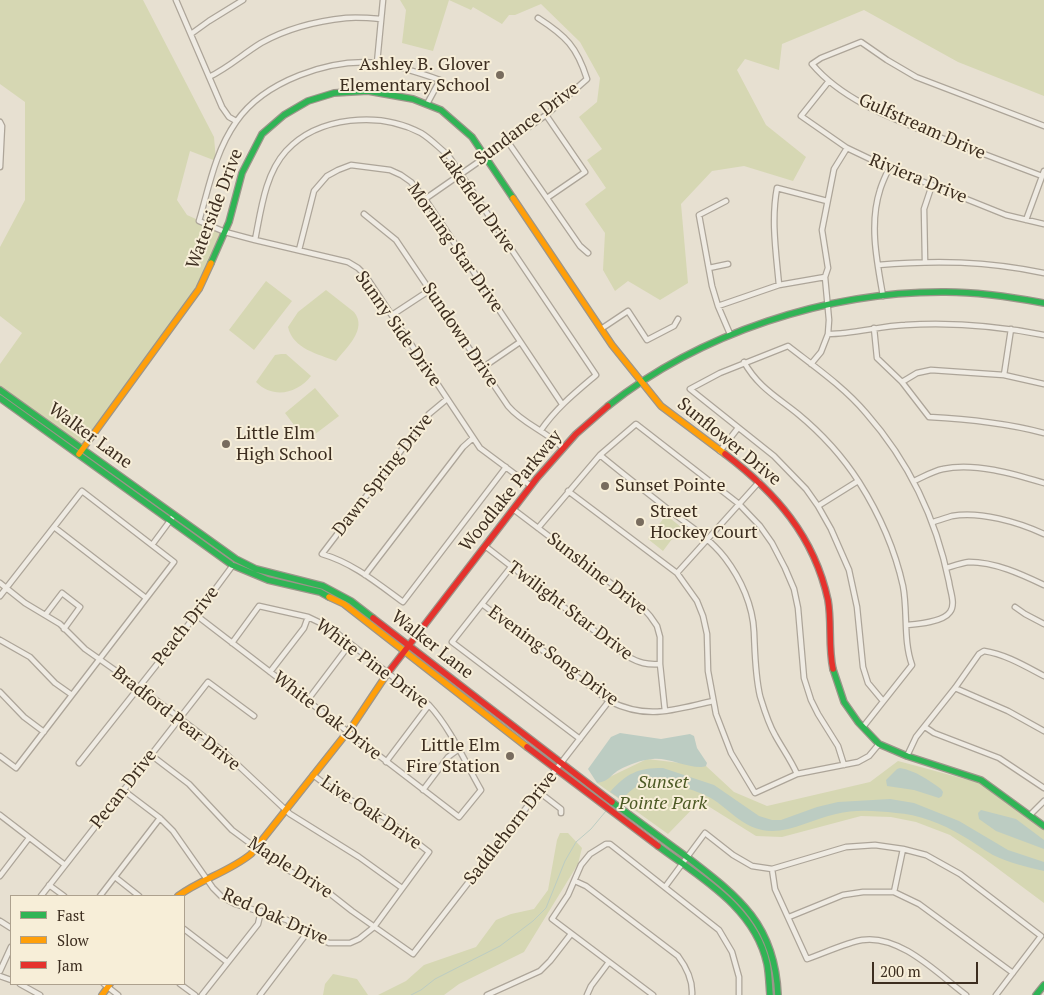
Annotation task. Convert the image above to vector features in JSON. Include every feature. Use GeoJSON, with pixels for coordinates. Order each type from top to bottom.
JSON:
{"type":"FeatureCollection","features":[{"type":"Feature","properties":{"kind":"street"},"geometry":{"type":"LineString","coordinates":[[176,0],[222,107],[229,117],[236,121],[258,97],[295,77],[318,68],[347,64],[377,63],[416,71],[440,80],[427,104]]}},
{"type":"Feature","properties":{"kind":"street"},"geometry":{"type":"LineString","coordinates":[[192,34],[235,2],[243,0]]}},
{"type":"Feature","properties":{"kind":"street"},"geometry":{"type":"LineString","coordinates":[[377,63],[383,0]]}},
{"type":"Feature","properties":{"kind":"street"},"geometry":{"type":"LineString","coordinates":[[209,77],[262,43],[288,30],[347,18],[381,19]]}},
{"type":"Feature","properties":{"kind":"street","name":"Sundance Drive"},"geometry":{"type":"LineString","coordinates":[[425,199],[546,115],[587,79],[580,58],[571,44],[555,28],[538,18]]}},
{"type":"Feature","properties":{"kind":"street","name":"Gulfstream Drive"},"geometry":{"type":"LineString","coordinates":[[1043,174],[891,118],[857,100],[830,81],[812,64],[821,58],[861,42],[916,77],[1044,126]]}},
{"type":"Feature","properties":{"kind":"street","name":"Riviera Drive"},"geometry":{"type":"LineString","coordinates":[[830,81],[801,116],[847,148],[889,168],[1006,215],[1044,224]]}},
{"type":"Feature","properties":{"kind":"street","name":"Waterside Drive"},"geometry":{"type":"LineString","coordinates":[[81,452],[199,290],[225,232],[248,157],[262,134],[284,116],[308,101],[334,93],[368,91],[413,98],[441,110],[472,138],[485,156]]}},
{"type":"Feature","properties":{"kind":"street"},"geometry":{"type":"LineString","coordinates":[[546,115],[585,172],[547,198]]}},
{"type":"Feature","properties":{"kind":"street","name":"Lakefield Drive"},"geometry":{"type":"LineString","coordinates":[[255,240],[266,187],[286,151],[306,135],[345,120],[400,125],[421,134],[448,155],[596,375],[562,404]]}},
{"type":"Feature","properties":{"kind":"street","name":"Sunny Side Drive"},"geometry":{"type":"LineString","coordinates":[[236,121],[223,143],[213,166],[199,221],[225,232],[348,262],[358,268],[365,275],[480,448],[531,486]]}},
{"type":"Feature","properties":{"kind":"street"},"geometry":{"type":"LineString","coordinates":[[0,167],[1,124]]}},
{"type":"Feature","properties":{"kind":"street"},"geometry":{"type":"LineString","coordinates":[[508,142],[580,246],[588,253]]}},
{"type":"Feature","properties":{"kind":"street"},"geometry":{"type":"LineString","coordinates":[[812,364],[828,334],[829,320],[825,277],[828,268],[822,230],[834,169],[847,148]]}},
{"type":"Feature","properties":{"kind":"street","name":"Sunflower Drive"},"geometry":{"type":"LineString","coordinates":[[485,156],[612,345],[642,381],[649,393],[661,406],[759,482],[784,509],[804,536],[819,568],[828,602],[831,658],[836,680],[844,702],[863,727],[879,744],[907,756],[981,780],[1044,826]]}},
{"type":"Feature","properties":{"kind":"street","name":"Morning Star Drive"},"geometry":{"type":"LineString","coordinates":[[299,250],[314,190],[327,176],[351,165],[390,170],[411,182],[425,199],[562,404]]}},
{"type":"Feature","properties":{"kind":"street"},"geometry":{"type":"LineString","coordinates":[[883,296],[878,265],[875,218],[880,190],[889,168]]}},
{"type":"Feature","properties":{"kind":"street"},"geometry":{"type":"LineString","coordinates":[[1026,220],[1043,174]]}},
{"type":"Feature","properties":{"kind":"street"},"geometry":{"type":"LineString","coordinates":[[925,261],[924,209],[932,185]]}},
{"type":"Feature","properties":{"kind":"street"},"geometry":{"type":"LineString","coordinates":[[779,285],[774,228],[774,207],[777,188],[827,201]]}},
{"type":"Feature","properties":{"kind":"street"},"geometry":{"type":"LineString","coordinates":[[726,202],[700,215],[718,306],[730,334]]}},
{"type":"Feature","properties":{"kind":"street","name":"Sundown Drive"},"geometry":{"type":"LineString","coordinates":[[364,214],[396,240],[516,416],[553,438],[563,448]]}},
{"type":"Feature","properties":{"kind":"street"},"geometry":{"type":"LineString","coordinates":[[878,265],[925,261],[991,264],[1044,273]]}},
{"type":"Feature","properties":{"kind":"street"},"geometry":{"type":"LineString","coordinates":[[709,268],[728,264]]}},
{"type":"Feature","properties":{"kind":"street"},"geometry":{"type":"LineString","coordinates":[[718,306],[779,285],[825,277]]}},
{"type":"Feature","properties":{"kind":"street"},"geometry":{"type":"LineString","coordinates":[[392,315],[430,290]]}},
{"type":"Feature","properties":{"kind":"street","name":"Woodlake Parkway"},"geometry":{"type":"LineString","coordinates":[[179,895],[188,888],[252,853],[347,732],[405,651],[531,486],[563,448],[601,412],[642,381],[698,348],[730,334],[774,319],[827,306],[915,292],[951,292],[1012,297],[1044,303]]}},
{"type":"Feature","properties":{"kind":"street"},"geometry":{"type":"LineString","coordinates":[[601,329],[628,311],[647,340],[674,326],[678,319]]}},
{"type":"Feature","properties":{"kind":"street"},"geometry":{"type":"LineString","coordinates":[[828,334],[841,334],[904,325],[942,323],[1011,328],[1044,335]]}},
{"type":"Feature","properties":{"kind":"street"},"geometry":{"type":"LineString","coordinates":[[874,328],[877,358],[902,382],[930,417],[980,420],[1013,425],[1044,433]]}},
{"type":"Feature","properties":{"kind":"street"},"geometry":{"type":"LineString","coordinates":[[1004,375],[1011,328]]}},
{"type":"Feature","properties":{"kind":"street"},"geometry":{"type":"LineString","coordinates":[[482,368],[520,342]]}},
{"type":"Feature","properties":{"kind":"street"},"geometry":{"type":"LineString","coordinates":[[883,701],[868,683],[862,667],[858,608],[849,570],[831,529],[818,506],[806,489],[774,456],[690,389],[744,362],[788,346],[828,377],[865,411],[890,442],[914,481],[933,522],[946,568],[953,604],[950,612],[943,617],[924,624],[907,625]]}},
{"type":"Feature","properties":{"kind":"street"},"geometry":{"type":"LineString","coordinates":[[744,362],[751,376],[799,415],[832,447],[858,481],[872,505],[890,547],[903,586],[908,652],[912,665],[863,727]]}},
{"type":"Feature","properties":{"kind":"street"},"geometry":{"type":"LineString","coordinates":[[902,382],[917,373],[931,370],[1004,375],[1044,384]]}},
{"type":"Feature","properties":{"kind":"street","name":"Walker Lane"},"geometry":{"type":"LineString","coordinates":[[0,390],[24,412]]}},
{"type":"Feature","properties":{"kind":"street","name":"Walker Lane"},"geometry":{"type":"LineString","coordinates":[[0,398],[24,412],[81,452],[172,518],[232,565],[268,580],[320,592],[344,604],[556,769],[728,898],[753,928],[762,948],[770,995]]}},
{"type":"Feature","properties":{"kind":"street","name":"Dawn Spring Drive"},"geometry":{"type":"LineString","coordinates":[[365,574],[340,559],[322,554],[429,414],[447,399]]}},
{"type":"Feature","properties":{"kind":"street"},"geometry":{"type":"LineString","coordinates":[[541,430],[562,404]]}},
{"type":"Feature","properties":{"kind":"street"},"geometry":{"type":"LineString","coordinates":[[538,528],[600,455],[636,424],[739,504],[760,526],[785,568],[794,589],[798,608],[804,678],[811,700],[838,746],[844,765]]}},
{"type":"Feature","properties":{"kind":"street"},"geometry":{"type":"LineString","coordinates":[[720,451],[738,428]]}},
{"type":"Feature","properties":{"kind":"street"},"geometry":{"type":"LineString","coordinates":[[473,438],[463,447],[365,574],[403,602],[506,467]]}},
{"type":"Feature","properties":{"kind":"street"},"geometry":{"type":"LineString","coordinates":[[600,455],[707,539],[726,559],[744,590],[750,609],[754,631],[753,651],[760,696],[774,734],[793,763],[797,774]]}},
{"type":"Feature","properties":{"kind":"street"},"geometry":{"type":"LineString","coordinates":[[914,481],[942,469],[964,466],[1011,473],[1044,483]]}},
{"type":"Feature","properties":{"kind":"street"},"geometry":{"type":"LineString","coordinates":[[818,506],[858,481]]}},
{"type":"Feature","properties":{"kind":"street"},"geometry":{"type":"LineString","coordinates":[[676,573],[759,482]]}},
{"type":"Feature","properties":{"kind":"street"},"geometry":{"type":"LineString","coordinates":[[0,596],[82,491],[174,562],[16,768],[0,756]]}},
{"type":"Feature","properties":{"kind":"street"},"geometry":{"type":"LineString","coordinates":[[568,491],[676,573],[697,602],[703,616],[706,634],[708,671],[713,701],[723,734],[731,753],[755,793],[797,774],[858,762],[869,756],[879,744]]}},
{"type":"Feature","properties":{"kind":"street","name":"Sunshine Drive"},"geometry":{"type":"LineString","coordinates":[[513,509],[641,606],[650,616],[657,626],[660,637],[660,664],[665,711]]}},
{"type":"Feature","properties":{"kind":"street"},"geometry":{"type":"LineString","coordinates":[[933,522],[952,516],[971,515],[1021,524],[1044,534]]}},
{"type":"Feature","properties":{"kind":"street"},"geometry":{"type":"LineString","coordinates":[[152,544],[172,518]]}},
{"type":"Feature","properties":{"kind":"street","name":"Walker Lane"},"geometry":{"type":"LineString","coordinates":[[172,518],[236,559],[256,569],[311,582],[330,589],[351,601],[735,894],[754,915],[761,927],[771,951],[777,976],[778,995]]}},
{"type":"Feature","properties":{"kind":"street"},"geometry":{"type":"LineString","coordinates":[[54,527],[146,598]]}},
{"type":"Feature","properties":{"kind":"street","name":"Twilight Star Drive"},"geometry":{"type":"LineString","coordinates":[[484,546],[627,656],[637,662],[648,665],[660,664]]}},
{"type":"Feature","properties":{"kind":"street","name":"Peach Drive"},"geometry":{"type":"LineString","coordinates":[[79,763],[196,615],[236,559]]}},
{"type":"Feature","properties":{"kind":"street"},"geometry":{"type":"LineString","coordinates":[[946,568],[967,562],[990,565],[1023,574],[1044,585]]}},
{"type":"Feature","properties":{"kind":"street"},"geometry":{"type":"LineString","coordinates":[[510,567],[452,642],[580,739]]}},
{"type":"Feature","properties":{"kind":"street","name":"Bradford Pear Drive"},"geometry":{"type":"LineString","coordinates":[[0,583],[25,603],[46,614],[99,660],[139,687],[224,752],[286,810],[329,840],[359,857],[402,888]]}},
{"type":"Feature","properties":{"kind":"street"},"geometry":{"type":"LineString","coordinates":[[46,614],[62,593],[80,607],[64,629]]}},
{"type":"Feature","properties":{"kind":"street","name":"Evening Song Drive"},"geometry":{"type":"LineString","coordinates":[[482,604],[608,701],[632,710],[647,712],[665,711],[713,701]]}},
{"type":"Feature","properties":{"kind":"street","name":"White Pine Drive"},"geometry":{"type":"LineString","coordinates":[[232,643],[259,606],[308,617],[329,627],[429,705],[435,712],[459,749],[481,790],[458,818]]}},
{"type":"Feature","properties":{"kind":"street"},"geometry":{"type":"LineString","coordinates":[[1015,608],[1044,624]]}},
{"type":"Feature","properties":{"kind":"street","name":"White Oak Drive"},"geometry":{"type":"LineString","coordinates":[[196,615],[458,818]]}},
{"type":"Feature","properties":{"kind":"street"},"geometry":{"type":"LineString","coordinates":[[270,672],[304,628],[308,617]]}},
{"type":"Feature","properties":{"kind":"street"},"geometry":{"type":"LineString","coordinates":[[0,640],[30,657],[55,683],[72,695]]}},
{"type":"Feature","properties":{"kind":"street"},"geometry":{"type":"LineString","coordinates":[[307,701],[350,644]]}},
{"type":"Feature","properties":{"kind":"street"},"geometry":{"type":"LineString","coordinates":[[907,756],[916,737],[979,654],[984,651],[1026,666],[1044,676]]}},
{"type":"Feature","properties":{"kind":"street","name":"Pecan Drive"},"geometry":{"type":"LineString","coordinates":[[42,895],[208,682],[254,716]]}},
{"type":"Feature","properties":{"kind":"street"},"geometry":{"type":"LineString","coordinates":[[955,688],[1008,711],[1044,731]]}},
{"type":"Feature","properties":{"kind":"street"},"geometry":{"type":"LineString","coordinates":[[0,692],[24,717],[44,732]]}},
{"type":"Feature","properties":{"kind":"street","name":"Saddlehorn Drive"},"geometry":{"type":"LineString","coordinates":[[413,954],[608,701]]}},
{"type":"Feature","properties":{"kind":"street"},"geometry":{"type":"LineString","coordinates":[[386,762],[429,705]]}},
{"type":"Feature","properties":{"kind":"street"},"geometry":{"type":"LineString","coordinates":[[925,727],[934,733],[998,758],[1044,788]]}},
{"type":"Feature","properties":{"kind":"street"},"geometry":{"type":"LineString","coordinates":[[423,790],[448,757],[459,749]]}},
{"type":"Feature","properties":{"kind":"street","name":"Maple Drive"},"geometry":{"type":"LineString","coordinates":[[151,755],[189,784],[232,830],[282,867],[324,889],[413,954]]}},
{"type":"Feature","properties":{"kind":"street","name":"Live Oak Drive"},"geometry":{"type":"LineString","coordinates":[[313,775],[337,792],[385,818],[429,852]]}},
{"type":"Feature","properties":{"kind":"street","name":"Red Oak Drive"},"geometry":{"type":"LineString","coordinates":[[123,790],[160,818],[183,844],[217,893],[228,900],[287,920],[323,941],[344,944],[358,939],[374,927],[429,852]]}},
{"type":"Feature","properties":{"kind":"street"},"geometry":{"type":"LineString","coordinates":[[539,792],[561,809],[561,813]]}},
{"type":"Feature","properties":{"kind":"street"},"geometry":{"type":"LineString","coordinates":[[1030,815],[1044,801]]}},
{"type":"Feature","properties":{"kind":"street"},"geometry":{"type":"LineString","coordinates":[[0,815],[65,865]]}},
{"type":"Feature","properties":{"kind":"street"},"geometry":{"type":"LineString","coordinates":[[101,895],[160,818]]}},
{"type":"Feature","properties":{"kind":"street"},"geometry":{"type":"LineString","coordinates":[[665,887],[705,832],[752,866],[772,869],[846,848],[875,845],[926,855],[946,865],[1041,936],[996,995]]}},
{"type":"Feature","properties":{"kind":"street"},"geometry":{"type":"LineString","coordinates":[[1,874],[29,838]]}},
{"type":"Feature","properties":{"kind":"street"},"geometry":{"type":"LineString","coordinates":[[653,995],[645,993],[609,962],[552,918],[568,896],[582,865],[590,854],[606,844],[610,844],[718,930],[732,952],[739,977],[739,995]]}},
{"type":"Feature","properties":{"kind":"street"},"geometry":{"type":"LineString","coordinates":[[894,892],[903,849]]}},
{"type":"Feature","properties":{"kind":"street"},"geometry":{"type":"LineString","coordinates":[[772,869],[775,889],[807,959],[862,940],[879,940],[907,950],[966,995]]}},
{"type":"Feature","properties":{"kind":"street"},"geometry":{"type":"LineString","coordinates":[[115,877],[138,895]]}},
{"type":"Feature","properties":{"kind":"street"},"geometry":{"type":"LineString","coordinates":[[575,881],[586,886],[678,956],[690,976],[692,995]]}},
{"type":"Feature","properties":{"kind":"street"},"geometry":{"type":"LineString","coordinates":[[49,885],[63,895]]}},
{"type":"Feature","properties":{"kind":"street"},"geometry":{"type":"LineString","coordinates":[[789,917],[843,895],[863,892],[894,892],[919,904],[1012,973]]}},
{"type":"Feature","properties":{"kind":"street"},"geometry":{"type":"LineString","coordinates":[[202,995],[258,924],[261,911]]}},
{"type":"Feature","properties":{"kind":"street"},"geometry":{"type":"LineString","coordinates":[[185,930],[227,962]]}},
{"type":"Feature","properties":{"kind":"street"},"geometry":{"type":"LineString","coordinates":[[260,995],[307,933]]}},
{"type":"Feature","properties":{"kind":"street"},"geometry":{"type":"LineString","coordinates":[[487,995],[540,970],[550,961],[571,934]]}},
{"type":"Feature","properties":{"kind":"street"},"geometry":{"type":"LineString","coordinates":[[0,971],[10,949]]}},
{"type":"Feature","properties":{"kind":"street"},"geometry":{"type":"LineString","coordinates":[[587,995],[591,986],[609,962]]}},
{"type":"Feature","properties":{"kind":"street"},"geometry":{"type":"LineString","coordinates":[[22,985],[40,995]]}},
{"type":"Feature","properties":{"kind":"street"},"geometry":{"type":"LineString","coordinates":[[102,995],[107,985],[118,995]]}},
{"type":"Feature","properties":{"kind":"street"},"geometry":{"type":"LineString","coordinates":[[181,985],[195,995]]}},
{"type":"Feature","properties":{"kind":"street"},"geometry":{"type":"LineString","coordinates":[[1036,995],[1044,985]]}},
{"type":"Feature","properties":{"kind":"green space"},"geometry":{"type":"Polygon","coordinates":[[[0,0],[143,0],[214,137],[216,161],[190,151],[177,200],[187,215],[225,232],[202,284],[83,449],[0,390],[0,364],[22,333],[0,316],[0,247],[25,200],[25,102],[0,84],[0,0]]]}},
{"type":"Feature","properties":{"kind":"green space"},"geometry":{"type":"Polygon","coordinates":[[[400,0],[449,0],[433,51],[402,43],[406,10],[400,0]]]}},
{"type":"Feature","properties":{"kind":"green space"},"geometry":{"type":"Polygon","coordinates":[[[449,0],[1044,0],[1044,96],[958,62],[864,10],[782,44],[779,70],[745,59],[737,70],[766,125],[806,157],[793,181],[744,166],[712,171],[681,204],[688,283],[660,300],[628,281],[615,291],[603,270],[605,233],[585,204],[606,188],[587,160],[602,149],[579,117],[597,102],[600,78],[580,42],[541,4],[515,15],[509,15],[502,24],[473,7],[471,10],[449,0]]]}},
{"type":"Feature","properties":{"kind":"green space"},"geometry":{"type":"Polygon","coordinates":[[[266,281],[292,301],[254,350],[229,330],[266,281]]]}},
{"type":"Feature","properties":{"kind":"green space"},"geometry":{"type":"Polygon","coordinates":[[[326,290],[354,312],[358,318],[357,332],[354,338],[336,361],[301,346],[295,341],[288,327],[298,312],[326,290]]]}},
{"type":"Feature","properties":{"kind":"green space"},"geometry":{"type":"Polygon","coordinates":[[[286,354],[311,376],[299,387],[292,390],[285,392],[270,391],[256,382],[275,355],[286,354]]]}},
{"type":"Feature","properties":{"kind":"green space"},"geometry":{"type":"Polygon","coordinates":[[[315,388],[339,416],[306,441],[285,413],[315,388]]]}},
{"type":"Feature","properties":{"kind":"green space"},"geometry":{"type":"Polygon","coordinates":[[[666,515],[681,527],[663,551],[648,539],[666,515]]]}},
{"type":"Feature","properties":{"kind":"green space","name":"Sunset Pointe Park"},"geometry":{"type":"Polygon","coordinates":[[[647,759],[706,766],[734,792],[767,806],[870,782],[898,761],[980,783],[1044,830],[1044,903],[950,835],[916,822],[891,817],[861,816],[782,837],[756,836],[700,801],[668,834],[597,783],[647,759]]]}},
{"type":"Feature","properties":{"kind":"green space"},"geometry":{"type":"Polygon","coordinates":[[[560,833],[568,833],[582,848],[578,864],[524,952],[459,984],[444,995],[378,995],[406,981],[424,965],[476,947],[496,920],[511,914],[534,909],[548,890],[560,833]]]}},
{"type":"Feature","properties":{"kind":"green space"},"geometry":{"type":"Polygon","coordinates":[[[333,974],[357,979],[368,995],[323,995],[325,984],[333,974]]]}},
{"type":"Feature","properties":{"kind":"shaded area"},"geometry":{"type":"Polygon","coordinates":[[[620,733],[661,739],[690,734],[694,736],[697,748],[707,763],[706,766],[695,767],[659,759],[640,761],[616,772],[607,780],[597,783],[588,769],[611,737],[620,733]]]}},
{"type":"Feature","properties":{"kind":"shaded area"},"geometry":{"type":"Polygon","coordinates":[[[663,768],[714,785],[759,816],[772,820],[781,820],[817,807],[838,802],[890,799],[914,803],[959,821],[1008,850],[1044,862],[1044,871],[999,858],[946,827],[930,820],[904,814],[851,811],[827,816],[790,828],[771,831],[749,825],[720,804],[702,794],[671,784],[655,782],[641,785],[634,788],[622,800],[610,792],[622,780],[634,773],[647,769],[663,768]]]}},
{"type":"Feature","properties":{"kind":"shaded area"},"geometry":{"type":"Polygon","coordinates":[[[900,768],[916,773],[931,782],[941,789],[943,792],[942,796],[939,798],[914,790],[887,786],[886,780],[900,768]]]}},
{"type":"Feature","properties":{"kind":"shaded area"},"geometry":{"type":"Polygon","coordinates":[[[981,810],[1016,819],[1044,840],[1044,849],[996,831],[979,819],[978,813],[981,810]]]}},
{"type":"Feature","properties":{"kind":"waterway"},"geometry":{"type":"LineString","coordinates":[[411,995],[435,979],[500,946],[533,921],[546,908],[565,861],[576,842],[591,829],[606,811]]}},
{"type":"Feature","properties":{"kind":"traffic: fast"},"geometry":{"type":"LineString","coordinates":[[211,263],[229,222],[242,173],[262,134],[284,115],[308,101],[334,93],[368,91],[413,99],[441,110],[472,137],[513,198]]}},
{"type":"Feature","properties":{"kind":"traffic: fast"},"geometry":{"type":"LineString","coordinates":[[608,406],[644,380],[683,357],[767,321],[811,308],[856,299],[946,292],[995,295],[1044,303]]}},
{"type":"Feature","properties":{"kind":"traffic: fast"},"geometry":{"type":"LineString","coordinates":[[0,390],[236,559],[256,569],[323,586],[351,601],[373,618]]}},
{"type":"Feature","properties":{"kind":"traffic: fast"},"geometry":{"type":"LineString","coordinates":[[0,398],[232,565],[268,580],[320,592],[329,597]]}},
{"type":"Feature","properties":{"kind":"traffic: fast"},"geometry":{"type":"LineString","coordinates":[[833,669],[844,702],[858,722],[879,744],[907,756],[981,780],[1044,826]]}},
{"type":"Feature","properties":{"kind":"traffic: fast"},"geometry":{"type":"LineString","coordinates":[[612,802],[723,885],[751,914],[762,931],[770,949],[778,995]]}},
{"type":"Feature","properties":{"kind":"traffic: fast"},"geometry":{"type":"LineString","coordinates":[[658,846],[708,883],[739,910],[761,944],[767,964],[770,995]]}},
{"type":"Feature","properties":{"kind":"traffic: fast"},"geometry":{"type":"LineString","coordinates":[[1036,995],[1044,985]]}},
{"type":"Feature","properties":{"kind":"traffic: slow"},"geometry":{"type":"LineString","coordinates":[[513,198],[612,345],[661,406],[725,454]]}},
{"type":"Feature","properties":{"kind":"traffic: slow"},"geometry":{"type":"LineString","coordinates":[[79,454],[199,289],[211,263]]}},
{"type":"Feature","properties":{"kind":"traffic: slow"},"geometry":{"type":"LineString","coordinates":[[329,597],[344,604],[527,747]]}},
{"type":"Feature","properties":{"kind":"traffic: slow"},"geometry":{"type":"LineString","coordinates":[[180,895],[234,866],[251,854],[353,725],[387,674]]}},
{"type":"Feature","properties":{"kind":"traffic: slow"},"geometry":{"type":"LineString","coordinates":[[102,995],[109,985]]}},
{"type":"Feature","properties":{"kind":"traffic: jam"},"geometry":{"type":"LineString","coordinates":[[387,674],[537,478],[576,434],[608,406]]}},
{"type":"Feature","properties":{"kind":"traffic: jam"},"geometry":{"type":"LineString","coordinates":[[725,454],[761,484],[776,500],[803,536],[822,577],[828,600],[833,669]]}},
{"type":"Feature","properties":{"kind":"traffic: jam"},"geometry":{"type":"LineString","coordinates":[[373,618],[612,802]]}},
{"type":"Feature","properties":{"kind":"traffic: jam"},"geometry":{"type":"LineString","coordinates":[[527,747],[658,846]]}},
{"type":"Feature","properties":{"kind":"place","name":"Ashley B. Glover Elementary School"},"geometry":{"type":"Point","coordinates":[500,75]}},
{"type":"Feature","properties":{"kind":"place","name":"Little Elm High School"},"geometry":{"type":"Point","coordinates":[226,444]}},
{"type":"Feature","properties":{"kind":"place","name":"Sunset Pointe"},"geometry":{"type":"Point","coordinates":[605,486]}},
{"type":"Feature","properties":{"kind":"place","name":"Street Hockey Court"},"geometry":{"type":"Point","coordinates":[640,522]}},
{"type":"Feature","properties":{"kind":"place","name":"Little Elm Fire Station"},"geometry":{"type":"Point","coordinates":[510,756]}}]}
